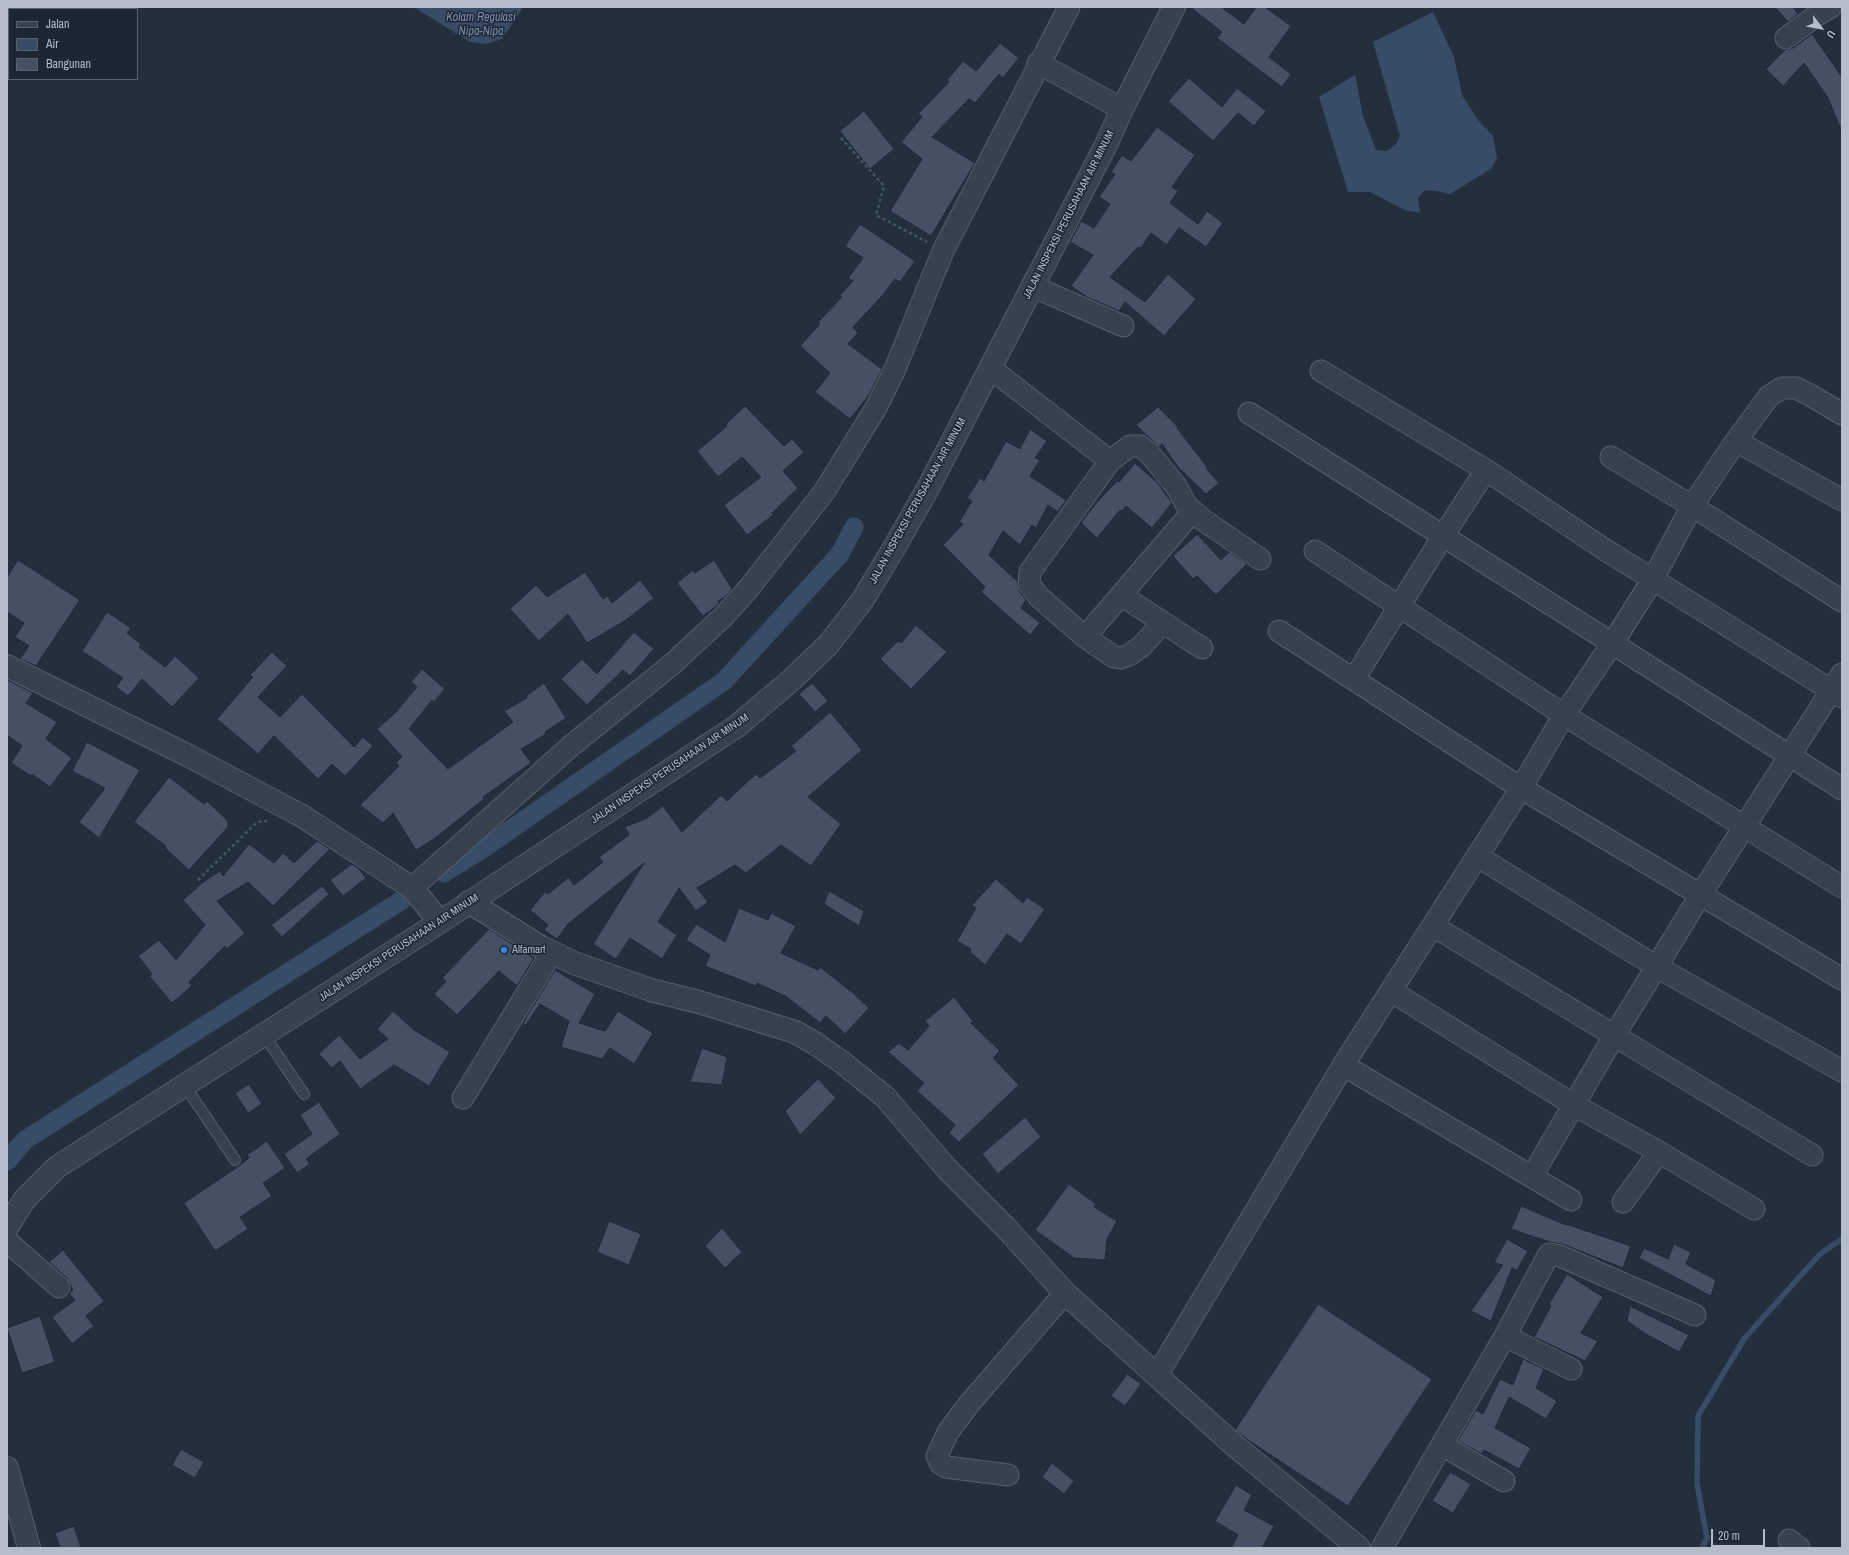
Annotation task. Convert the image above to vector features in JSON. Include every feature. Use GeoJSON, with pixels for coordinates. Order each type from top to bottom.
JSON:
{"type":"FeatureCollection","features":[{"type":"Feature","properties":{"kind":"street"},"geometry":{"type":"LineString","coordinates":[[412,888],[572,745],[670,666],[723,617],[748,588],[824,492],[876,408],[895,369],[943,251],[1068,7]]}},
{"type":"Feature","properties":{"kind":"street","name":"JALAN INSPEKSI PERUSAHAAN AIR MINUM"},"geometry":{"type":"LineString","coordinates":[[7,1227],[25,1198],[57,1167],[440,922],[737,726],[788,683],[828,644],[862,601],[927,490],[1106,145],[1122,109],[1174,7]]}},
{"type":"Feature","properties":{"kind":"street"},"geometry":{"type":"LineString","coordinates":[[1786,38],[1817,15],[1831,7]]}},
{"type":"Feature","properties":{"kind":"street"},"geometry":{"type":"LineString","coordinates":[[1836,7],[1842,18]]}},
{"type":"Feature","properties":{"kind":"street"},"geometry":{"type":"LineString","coordinates":[[1038,63],[1122,109]]}},
{"type":"Feature","properties":{"kind":"street"},"geometry":{"type":"LineString","coordinates":[[1032,286],[1123,326]]}},
{"type":"Feature","properties":{"kind":"street"},"geometry":{"type":"LineString","coordinates":[[990,368],[1110,461]]}},
{"type":"Feature","properties":{"kind":"street"},"geometry":{"type":"LineString","coordinates":[[1321,371],[1486,470],[1653,579],[1839,687],[1789,756],[1700,894],[1614,1036],[1532,1176]]}},
{"type":"Feature","properties":{"kind":"street"},"geometry":{"type":"LineString","coordinates":[[1156,1375],[1343,1065],[1521,788],[1564,715],[1612,644],[1653,579],[1692,506],[1736,441],[1769,396],[1782,388],[1796,388],[1842,414]]}},
{"type":"Feature","properties":{"kind":"street"},"geometry":{"type":"LineString","coordinates":[[1249,413],[1842,789]]}},
{"type":"Feature","properties":{"kind":"street"},"geometry":{"type":"LineString","coordinates":[[1736,441],[1842,500]]}},
{"type":"Feature","properties":{"kind":"street"},"geometry":{"type":"LineString","coordinates":[[1162,623],[1142,646],[1129,655],[1120,658],[1114,657],[1085,637],[1039,597],[1029,584],[1028,580],[1030,572],[1110,461],[1130,446],[1140,446],[1149,453],[1176,486],[1187,506],[1203,520],[1260,559]]}},
{"type":"Feature","properties":{"kind":"street"},"geometry":{"type":"LineString","coordinates":[[1610,457],[1692,506],[1842,601]]}},
{"type":"Feature","properties":{"kind":"street"},"geometry":{"type":"LineString","coordinates":[[1354,679],[1442,536],[1486,470]]}},
{"type":"Feature","properties":{"kind":"street"},"geometry":{"type":"LineString","coordinates":[[1085,637],[1193,511]]}},
{"type":"Feature","properties":{"kind":"street"},"geometry":{"type":"LineString","coordinates":[[1315,551],[1564,715],[1842,887]]}},
{"type":"Feature","properties":{"kind":"street"},"geometry":{"type":"LineString","coordinates":[[1121,595],[1202,648]]}},
{"type":"Feature","properties":{"kind":"street"},"geometry":{"type":"LineString","coordinates":[[1279,631],[1521,788],[1842,979]]}},
{"type":"Feature","properties":{"kind":"street"},"geometry":{"type":"LineString","coordinates":[[10,671],[187,755],[302,816],[412,888],[440,922]]}},
{"type":"Feature","properties":{"kind":"street"},"geometry":{"type":"LineString","coordinates":[[1477,856],[1657,967],[1842,1071]]}},
{"type":"Feature","properties":{"kind":"street"},"geometry":{"type":"LineString","coordinates":[[469,902],[552,952],[574,963],[651,990],[699,1002],[795,1032],[816,1044],[843,1063],[885,1097],[948,1170],[1006,1228],[1065,1293],[1234,1445],[1359,1548]]}},
{"type":"Feature","properties":{"kind":"street"},"geometry":{"type":"LineString","coordinates":[[1433,926],[1812,1155]]}},
{"type":"Feature","properties":{"kind":"street"},"geometry":{"type":"LineString","coordinates":[[463,1098],[552,952]]}},
{"type":"Feature","properties":{"kind":"street"},"geometry":{"type":"LineString","coordinates":[[1391,991],[1574,1105],[1659,1152],[1754,1209]]}},
{"type":"Feature","properties":{"kind":"street"},"geometry":{"type":"LineString","coordinates":[[1343,1065],[1571,1200]]}},
{"type":"Feature","properties":{"kind":"street"},"geometry":{"type":"LineString","coordinates":[[1623,1202],[1659,1152]]}},
{"type":"Feature","properties":{"kind":"street"},"geometry":{"type":"LineString","coordinates":[[7,1241],[59,1287]]}},
{"type":"Feature","properties":{"kind":"street"},"geometry":{"type":"LineString","coordinates":[[1382,1548],[1505,1336],[1548,1254],[1560,1256],[1695,1315]]}},
{"type":"Feature","properties":{"kind":"street"},"geometry":{"type":"LineString","coordinates":[[1008,1475],[946,1467],[941,1464],[937,1456],[948,1432],[969,1404],[1065,1293]]}},
{"type":"Feature","properties":{"kind":"street"},"geometry":{"type":"LineString","coordinates":[[1505,1336],[1571,1369]]}},
{"type":"Feature","properties":{"kind":"street"},"geometry":{"type":"LineString","coordinates":[[1442,1446],[1504,1481]]}},
{"type":"Feature","properties":{"kind":"street"},"geometry":{"type":"LineString","coordinates":[[7,1468],[28,1548]]}},
{"type":"Feature","properties":{"kind":"lane"},"geometry":{"type":"LineString","coordinates":[[264,1035],[304,1094]]}},
{"type":"Feature","properties":{"kind":"lane"},"geometry":{"type":"LineString","coordinates":[[185,1086],[235,1160]]}},
{"type":"Feature","properties":{"kind":"path"},"geometry":{"type":"LineString","coordinates":[[841,138],[884,186],[876,215],[943,251]]}},
{"type":"Feature","properties":{"kind":"path"},"geometry":{"type":"LineString","coordinates":[[198,880],[257,822],[272,820]]}},
{"type":"Feature","properties":{"kind":"water","name":"Kolam Regulasi Nipa-Nipa"},"geometry":{"type":"Polygon","coordinates":[[[414,7],[523,7],[502,39],[486,44],[470,42],[414,7]]]}},
{"type":"Feature","properties":{"kind":"water"},"geometry":{"type":"Polygon","coordinates":[[[1433,12],[1454,57],[1462,95],[1478,120],[1493,136],[1497,158],[1491,169],[1450,194],[1425,190],[1418,198],[1420,213],[1405,210],[1370,192],[1348,192],[1319,97],[1355,75],[1363,116],[1376,150],[1387,151],[1396,144],[1400,136],[1373,42],[1433,12]]]}},
{"type":"Feature","properties":{"kind":"building"},"geometry":{"type":"Polygon","coordinates":[[[1190,7],[1221,7],[1244,24],[1256,7],[1265,7],[1291,26],[1269,57],[1291,74],[1282,87],[1217,38],[1222,32],[1190,7]]]}},
{"type":"Feature","properties":{"kind":"building"},"geometry":{"type":"Polygon","coordinates":[[[1775,7],[1793,7],[1798,14],[1788,22],[1775,7]]]}},
{"type":"Feature","properties":{"kind":"building"},"geometry":{"type":"Polygon","coordinates":[[[1812,34],[1842,77],[1842,132],[1828,98],[1804,63],[1783,86],[1766,69],[1785,50],[1793,48],[1812,34]]]}},
{"type":"Feature","properties":{"kind":"building"},"geometry":{"type":"Polygon","coordinates":[[[1000,43],[1019,58],[1003,78],[999,74],[975,103],[969,99],[932,137],[975,163],[931,236],[890,211],[922,159],[901,142],[922,117],[918,114],[949,82],[947,80],[963,61],[976,71],[1000,43]]]}},
{"type":"Feature","properties":{"kind":"building"},"geometry":{"type":"Polygon","coordinates":[[[1189,78],[1222,107],[1237,88],[1266,111],[1254,126],[1238,113],[1213,141],[1168,101],[1189,78]]]}},
{"type":"Feature","properties":{"kind":"building"},"geometry":{"type":"Polygon","coordinates":[[[864,111],[894,149],[870,169],[840,131],[864,111]]]}},
{"type":"Feature","properties":{"kind":"building"},"geometry":{"type":"Polygon","coordinates":[[[1157,127],[1195,155],[1172,187],[1178,191],[1170,203],[1198,224],[1207,211],[1223,223],[1206,247],[1179,228],[1167,245],[1151,233],[1141,248],[1138,247],[1110,277],[1145,302],[1168,274],[1196,299],[1164,336],[1125,302],[1119,311],[1087,297],[1071,286],[1093,255],[1070,242],[1081,221],[1094,228],[1110,204],[1099,197],[1115,174],[1111,172],[1122,155],[1131,161],[1157,127]]]}},
{"type":"Feature","properties":{"kind":"building"},"geometry":{"type":"Polygon","coordinates":[[[860,224],[915,261],[900,282],[895,279],[883,295],[853,327],[858,333],[848,344],[882,369],[869,395],[850,419],[815,392],[830,373],[800,346],[820,324],[818,322],[842,297],[840,295],[853,281],[848,278],[863,258],[845,246],[860,224]]]}},
{"type":"Feature","properties":{"kind":"building"},"geometry":{"type":"Polygon","coordinates":[[[745,406],[784,446],[792,439],[804,452],[783,471],[798,488],[772,513],[773,515],[747,535],[724,505],[761,477],[742,457],[718,477],[697,451],[727,426],[726,424],[745,406]]]}},
{"type":"Feature","properties":{"kind":"building"},"geometry":{"type":"Polygon","coordinates":[[[1158,407],[1178,427],[1177,428],[1207,467],[1206,468],[1219,483],[1206,494],[1178,467],[1162,444],[1159,447],[1136,425],[1158,407]]]}},
{"type":"Feature","properties":{"kind":"building"},"geometry":{"type":"Polygon","coordinates":[[[1030,429],[1047,441],[1035,458],[1040,460],[1030,476],[1066,500],[1058,512],[1048,505],[1036,528],[1032,525],[1020,545],[1003,531],[989,555],[1017,581],[1019,591],[1026,600],[1021,608],[1040,623],[1030,635],[981,592],[985,587],[943,545],[963,524],[959,522],[972,501],[967,498],[980,478],[984,481],[1006,441],[1020,449],[1030,429]]]}},
{"type":"Feature","properties":{"kind":"building"},"geometry":{"type":"Polygon","coordinates":[[[1135,463],[1158,483],[1172,503],[1152,528],[1126,506],[1122,511],[1120,510],[1097,538],[1081,523],[1097,502],[1117,481],[1119,482],[1135,463]]]}},
{"type":"Feature","properties":{"kind":"building"},"geometry":{"type":"Polygon","coordinates":[[[1197,534],[1221,560],[1229,552],[1247,564],[1216,595],[1197,576],[1193,579],[1173,556],[1197,534]]]}},
{"type":"Feature","properties":{"kind":"building"},"geometry":{"type":"Polygon","coordinates":[[[18,560],[80,600],[36,666],[20,659],[29,646],[15,637],[24,623],[7,612],[7,577],[18,560]]]}},
{"type":"Feature","properties":{"kind":"building"},"geometry":{"type":"Polygon","coordinates":[[[714,560],[732,589],[725,597],[718,601],[719,604],[703,616],[677,583],[693,570],[695,573],[714,560]]]}},
{"type":"Feature","properties":{"kind":"building"},"geometry":{"type":"Polygon","coordinates":[[[585,572],[603,599],[608,596],[612,603],[640,580],[654,598],[626,620],[587,643],[568,614],[539,641],[510,609],[536,585],[547,597],[585,572]]]}},
{"type":"Feature","properties":{"kind":"building"},"geometry":{"type":"Polygon","coordinates":[[[107,612],[131,628],[127,633],[141,644],[139,647],[165,667],[175,656],[199,678],[172,707],[142,679],[128,696],[116,687],[123,678],[82,651],[107,612]]]}},
{"type":"Feature","properties":{"kind":"building"},"geometry":{"type":"Polygon","coordinates":[[[916,625],[947,652],[911,689],[880,659],[898,641],[901,643],[916,625]]]}},
{"type":"Feature","properties":{"kind":"building"},"geometry":{"type":"Polygon","coordinates":[[[634,632],[654,649],[630,676],[623,670],[587,705],[561,679],[582,659],[597,674],[634,632]]]}},
{"type":"Feature","properties":{"kind":"building"},"geometry":{"type":"Polygon","coordinates":[[[272,652],[287,666],[258,697],[280,717],[302,694],[354,747],[363,737],[373,746],[345,776],[332,764],[318,779],[274,736],[258,754],[217,719],[253,677],[250,675],[272,652]]]}},
{"type":"Feature","properties":{"kind":"building"},"geometry":{"type":"Polygon","coordinates":[[[422,669],[445,689],[434,702],[432,700],[409,729],[448,769],[513,722],[504,711],[527,698],[526,696],[544,683],[566,718],[545,732],[546,734],[521,749],[531,763],[483,797],[484,799],[434,839],[416,850],[393,813],[383,823],[360,805],[399,766],[396,763],[402,757],[377,729],[396,712],[417,687],[411,682],[422,669]]]}},
{"type":"Feature","properties":{"kind":"building"},"geometry":{"type":"Polygon","coordinates":[[[7,680],[33,693],[26,703],[57,722],[46,739],[72,758],[50,787],[32,774],[31,776],[11,763],[22,746],[7,735],[7,680]]]}},
{"type":"Feature","properties":{"kind":"building"},"geometry":{"type":"Polygon","coordinates":[[[812,683],[828,701],[815,712],[799,694],[812,683]]]}},
{"type":"Feature","properties":{"kind":"building"},"geometry":{"type":"Polygon","coordinates":[[[830,712],[862,750],[808,797],[841,824],[811,866],[781,845],[746,873],[735,865],[697,888],[708,902],[696,911],[679,888],[658,922],[677,935],[662,959],[630,938],[616,959],[593,944],[644,863],[568,924],[557,939],[544,930],[548,925],[530,910],[545,892],[548,894],[569,877],[574,885],[603,862],[599,857],[629,835],[625,827],[647,818],[663,806],[682,832],[721,795],[727,801],[757,774],[760,778],[796,751],[791,746],[830,712]]]}},
{"type":"Feature","properties":{"kind":"building"},"geometry":{"type":"Polygon","coordinates":[[[87,742],[140,770],[99,838],[79,822],[105,788],[72,771],[87,742]]]}},
{"type":"Feature","properties":{"kind":"building"},"geometry":{"type":"Polygon","coordinates":[[[169,777],[204,804],[207,801],[228,821],[228,827],[189,870],[165,848],[166,846],[134,822],[169,777]]]}},
{"type":"Feature","properties":{"kind":"building"},"geometry":{"type":"Polygon","coordinates":[[[317,841],[330,849],[273,906],[248,882],[217,901],[245,933],[227,949],[225,946],[189,982],[192,986],[172,1003],[149,976],[152,974],[138,956],[159,940],[176,960],[205,925],[183,900],[202,883],[220,871],[223,876],[249,844],[274,863],[283,853],[294,863],[317,841]]]}},
{"type":"Feature","properties":{"kind":"building"},"geometry":{"type":"Polygon","coordinates":[[[352,864],[358,868],[366,878],[343,896],[330,880],[352,864]]]}},
{"type":"Feature","properties":{"kind":"building"},"geometry":{"type":"Polygon","coordinates":[[[996,879],[1023,903],[1027,897],[1045,909],[1021,944],[1007,934],[985,965],[970,952],[971,949],[957,941],[976,908],[972,905],[996,879]]]}},
{"type":"Feature","properties":{"kind":"building"},"geometry":{"type":"Polygon","coordinates":[[[322,886],[329,894],[282,937],[271,925],[322,886]]]}},
{"type":"Feature","properties":{"kind":"building"},"geometry":{"type":"Polygon","coordinates":[[[829,891],[864,911],[859,926],[824,904],[829,891]]]}},
{"type":"Feature","properties":{"kind":"building"},"geometry":{"type":"Polygon","coordinates":[[[739,908],[768,920],[771,913],[796,926],[781,953],[818,970],[820,967],[853,993],[869,1008],[845,1034],[826,1016],[820,1023],[787,997],[757,983],[756,986],[705,966],[710,955],[686,940],[696,924],[725,942],[739,908]]]}},
{"type":"Feature","properties":{"kind":"building"},"geometry":{"type":"Polygon","coordinates":[[[489,929],[534,958],[517,986],[499,971],[457,1015],[434,994],[446,981],[442,978],[489,929]]]}},
{"type":"Feature","properties":{"kind":"building"},"geometry":{"type":"Polygon","coordinates":[[[555,970],[595,994],[579,1023],[605,1031],[618,1011],[653,1033],[634,1064],[610,1048],[602,1059],[561,1047],[569,1021],[540,1004],[526,1025],[523,1023],[555,970]]]}},
{"type":"Feature","properties":{"kind":"building"},"geometry":{"type":"Polygon","coordinates":[[[954,997],[973,1021],[971,1023],[1000,1051],[993,1058],[1019,1085],[959,1142],[949,1133],[955,1125],[917,1091],[924,1083],[888,1052],[899,1043],[908,1050],[929,1026],[925,1021],[954,997]]]}},
{"type":"Feature","properties":{"kind":"building"},"geometry":{"type":"Polygon","coordinates":[[[393,1011],[414,1030],[450,1052],[429,1086],[394,1065],[360,1089],[340,1061],[332,1068],[319,1054],[339,1035],[360,1059],[388,1039],[377,1029],[393,1011]]]}},
{"type":"Feature","properties":{"kind":"building"},"geometry":{"type":"Polygon","coordinates":[[[702,1048],[727,1057],[722,1085],[690,1082],[702,1048]]]}},
{"type":"Feature","properties":{"kind":"building"},"geometry":{"type":"Polygon","coordinates":[[[818,1079],[836,1098],[800,1135],[785,1111],[818,1079]]]}},
{"type":"Feature","properties":{"kind":"building"},"geometry":{"type":"Polygon","coordinates":[[[249,1084],[262,1104],[248,1113],[235,1093],[249,1084]]]}},
{"type":"Feature","properties":{"kind":"building"},"geometry":{"type":"Polygon","coordinates":[[[319,1102],[340,1134],[306,1159],[310,1164],[297,1173],[284,1154],[312,1134],[300,1115],[319,1102]]]}},
{"type":"Feature","properties":{"kind":"building"},"geometry":{"type":"Polygon","coordinates":[[[1025,1117],[1041,1137],[998,1174],[982,1154],[1025,1117]]]}},
{"type":"Feature","properties":{"kind":"building"},"geometry":{"type":"Polygon","coordinates":[[[267,1141],[285,1168],[263,1183],[272,1196],[240,1217],[248,1229],[215,1251],[184,1203],[236,1168],[249,1158],[247,1155],[267,1141]]]}},
{"type":"Feature","properties":{"kind":"building"},"geometry":{"type":"Polygon","coordinates":[[[1069,1184],[1096,1204],[1094,1207],[1117,1221],[1107,1239],[1105,1260],[1074,1258],[1035,1230],[1069,1184]]]}},
{"type":"Feature","properties":{"kind":"building"},"geometry":{"type":"Polygon","coordinates":[[[1521,1206],[1566,1225],[1631,1246],[1623,1268],[1565,1245],[1550,1242],[1511,1229],[1521,1206]]]}},
{"type":"Feature","properties":{"kind":"building"},"geometry":{"type":"Polygon","coordinates":[[[609,1221],[641,1234],[629,1265],[597,1252],[609,1221]]]}},
{"type":"Feature","properties":{"kind":"building"},"geometry":{"type":"Polygon","coordinates":[[[722,1228],[742,1252],[725,1268],[705,1246],[722,1228]]]}},
{"type":"Feature","properties":{"kind":"building"},"geometry":{"type":"Polygon","coordinates":[[[1507,1239],[1528,1251],[1517,1270],[1512,1268],[1491,1321],[1471,1311],[1503,1265],[1494,1263],[1507,1239]]]}},
{"type":"Feature","properties":{"kind":"building"},"geometry":{"type":"Polygon","coordinates":[[[1674,1244],[1691,1252],[1686,1264],[1716,1280],[1711,1296],[1639,1258],[1644,1248],[1668,1259],[1674,1244]]]}},
{"type":"Feature","properties":{"kind":"building"},"geometry":{"type":"Polygon","coordinates":[[[63,1250],[104,1301],[86,1316],[94,1326],[72,1344],[52,1317],[75,1300],[69,1293],[73,1290],[67,1278],[49,1262],[63,1250]]]}},
{"type":"Feature","properties":{"kind":"building"},"geometry":{"type":"Polygon","coordinates":[[[1567,1274],[1603,1297],[1581,1333],[1598,1341],[1585,1361],[1534,1337],[1551,1306],[1549,1304],[1567,1274]]]}},
{"type":"Feature","properties":{"kind":"building"},"geometry":{"type":"Polygon","coordinates":[[[1318,1304],[1432,1379],[1348,1506],[1235,1430],[1318,1304]]]}},
{"type":"Feature","properties":{"kind":"building"},"geometry":{"type":"Polygon","coordinates":[[[1630,1306],[1689,1335],[1679,1352],[1646,1334],[1627,1321],[1630,1306]]]}},
{"type":"Feature","properties":{"kind":"building"},"geometry":{"type":"Polygon","coordinates":[[[40,1316],[55,1362],[22,1373],[7,1328],[40,1316]]]}},
{"type":"Feature","properties":{"kind":"building"},"geometry":{"type":"Polygon","coordinates":[[[1523,1359],[1544,1369],[1536,1388],[1557,1401],[1546,1419],[1509,1397],[1495,1428],[1531,1448],[1519,1469],[1484,1450],[1482,1454],[1458,1441],[1476,1410],[1483,1414],[1500,1379],[1513,1385],[1523,1359]]]}},
{"type":"Feature","properties":{"kind":"building"},"geometry":{"type":"Polygon","coordinates":[[[1127,1374],[1141,1384],[1125,1406],[1111,1396],[1127,1374]]]}},
{"type":"Feature","properties":{"kind":"building"},"geometry":{"type":"Polygon","coordinates":[[[181,1449],[204,1462],[195,1478],[172,1465],[181,1449]]]}},
{"type":"Feature","properties":{"kind":"building"},"geometry":{"type":"Polygon","coordinates":[[[1052,1463],[1074,1481],[1064,1494],[1042,1477],[1052,1463]]]}},
{"type":"Feature","properties":{"kind":"building"},"geometry":{"type":"Polygon","coordinates":[[[1450,1472],[1471,1484],[1453,1513],[1432,1501],[1450,1472]]]}},
{"type":"Feature","properties":{"kind":"building"},"geometry":{"type":"Polygon","coordinates":[[[1236,1485],[1252,1495],[1244,1510],[1274,1526],[1262,1548],[1231,1548],[1238,1535],[1215,1521],[1236,1485]]]}},
{"type":"Feature","properties":{"kind":"building"},"geometry":{"type":"Polygon","coordinates":[[[74,1526],[81,1548],[60,1548],[55,1533],[74,1526]]]}},
{"type":"Feature","properties":{"kind":"waterway"},"geometry":{"type":"LineString","coordinates":[[444,873],[481,850],[724,681],[840,554],[854,527]]}},
{"type":"Feature","properties":{"kind":"waterway"},"geometry":{"type":"LineString","coordinates":[[7,1161],[25,1140],[402,900]]}},
{"type":"Feature","properties":{"kind":"waterway"},"geometry":{"type":"LineString","coordinates":[[1702,1548],[1707,1538],[1697,1484],[1698,1416],[1744,1339],[1820,1254],[1842,1239]]}},
{"type":"Feature","properties":{"kind":"place","name":"Alfamart"},"geometry":{"type":"Point","coordinates":[504,950]}}]}
